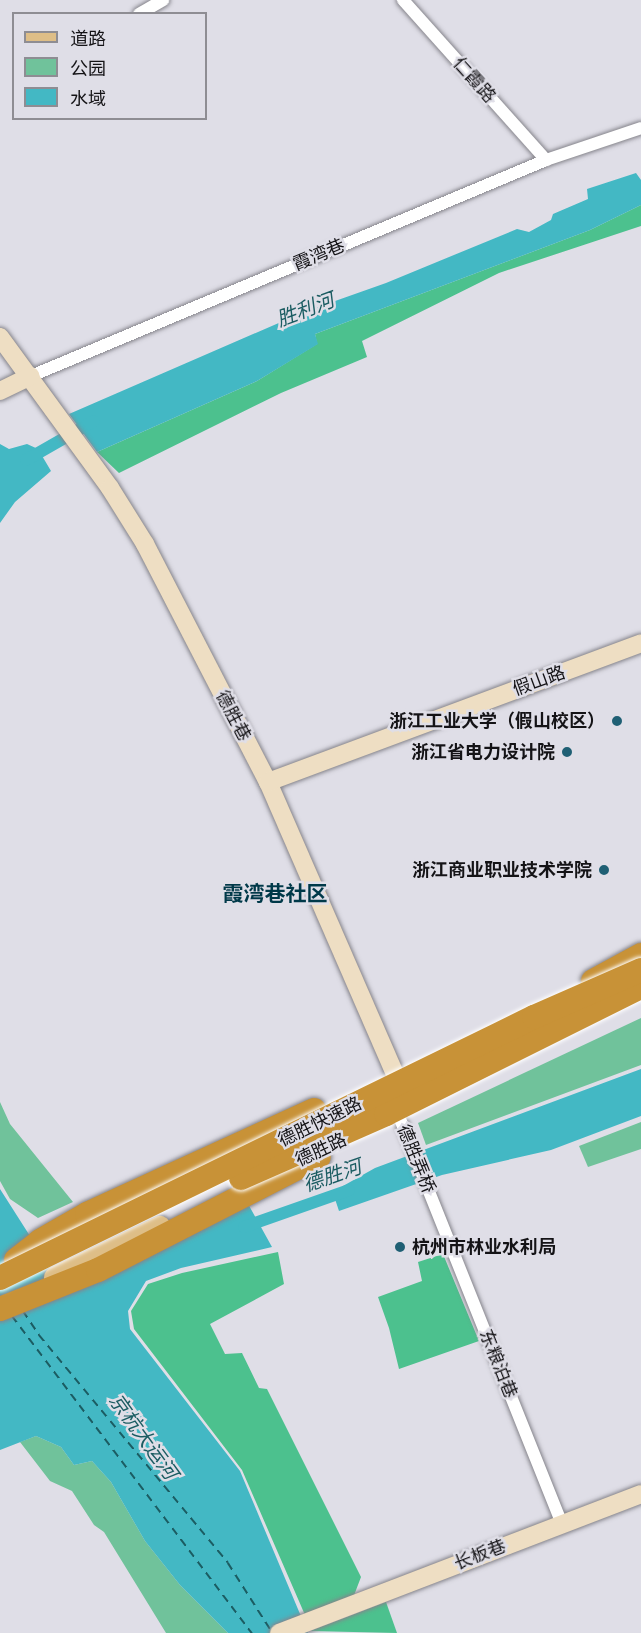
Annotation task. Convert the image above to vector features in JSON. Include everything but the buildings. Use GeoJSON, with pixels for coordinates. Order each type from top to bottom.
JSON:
{"type":"FeatureCollection","features":[{"type":"Feature","properties":{"kind":"highway"},"geometry":{"type":"LineString","coordinates":[[534,1017],[592,981],[641,955]]}},
{"type":"Feature","properties":{"kind":"highway","name":"德胜快速路"},"geometry":{"type":"LineString","coordinates":[[5,1269],[406,1075],[641,970]]}},
{"type":"Feature","properties":{"kind":"highway","name":"德胜快速路"},"geometry":{"type":"LineString","coordinates":[[0,1292],[206,1194],[392,1114],[641,987]]}},
{"type":"Feature","properties":{"kind":"highway"},"geometry":{"type":"LineString","coordinates":[[589,1013],[641,1004]]}},
{"type":"Feature","properties":{"kind":"highway"},"geometry":{"type":"LineString","coordinates":[[0,1309],[98,1270],[319,1157],[392,1114]]}},
{"type":"Feature","properties":{"kind":"main road","name":"德胜路"},"geometry":{"type":"LineString","coordinates":[[5,1269],[231,1156],[641,963]]}},
{"type":"Feature","properties":{"kind":"main road","name":"德胜路"},"geometry":{"type":"LineString","coordinates":[[0,1303],[392,1114],[423,1108],[641,998]]}},
{"type":"Feature","properties":{"kind":"street"},"geometry":{"type":"LineString","coordinates":[[142,12],[163,0]]}},
{"type":"Feature","properties":{"kind":"street","name":"仁霞路"},"geometry":{"type":"LineString","coordinates":[[403,0],[546,160]]}},
{"type":"Feature","properties":{"kind":"street","name":"霞湾巷"},"geometry":{"type":"LineString","coordinates":[[5,388],[546,160],[641,128]]}},
{"type":"Feature","properties":{"kind":"street","name":"德胜巷"},"geometry":{"type":"LineString","coordinates":[[0,337],[31,376],[145,544],[268,782],[406,1075]]}},
{"type":"Feature","properties":{"kind":"street","name":"假山路"},"geometry":{"type":"LineString","coordinates":[[268,782],[641,644]]}},
{"type":"Feature","properties":{"kind":"street","name":"德胜弄桥"},"geometry":{"type":"LineString","coordinates":[[406,1075],[392,1114],[435,1204]]}},
{"type":"Feature","properties":{"kind":"street","name":"东粮泊巷"},"geometry":{"type":"LineString","coordinates":[[435,1204],[562,1523]]}},
{"type":"Feature","properties":{"kind":"street","name":"长板巷"},"geometry":{"type":"LineString","coordinates":[[279,1633],[641,1494]]}},
{"type":"Feature","properties":{"kind":"green space"},"geometry":{"type":"Polygon","coordinates":[[[641,205],[641,226],[499,273],[362,341],[367,357],[281,393],[119,473],[97,452],[257,381],[317,344],[315,334],[590,230],[641,205]]]}},
{"type":"Feature","properties":{"kind":"green space"},"geometry":{"type":"Polygon","coordinates":[[[641,1018],[641,1065],[426,1145],[418,1123],[641,1018]]]}},
{"type":"Feature","properties":{"kind":"green space"},"geometry":{"type":"Polygon","coordinates":[[[0,1102],[10,1124],[73,1202],[38,1218],[10,1199],[0,1181],[0,1102]]]}},
{"type":"Feature","properties":{"kind":"green space"},"geometry":{"type":"Polygon","coordinates":[[[641,1122],[641,1149],[588,1167],[579,1146],[641,1122]]]}},
{"type":"Feature","properties":{"kind":"green space"},"geometry":{"type":"Polygon","coordinates":[[[278,1252],[284,1284],[210,1324],[225,1354],[242,1353],[259,1388],[267,1389],[361,1577],[353,1598],[305,1615],[242,1470],[134,1329],[131,1311],[148,1284],[182,1273],[278,1252]]]}},
{"type":"Feature","properties":{"kind":"green space"},"geometry":{"type":"Polygon","coordinates":[[[443,1254],[479,1341],[399,1369],[389,1328],[378,1297],[422,1281],[418,1262],[443,1254]]]}},
{"type":"Feature","properties":{"kind":"green space"},"geometry":{"type":"Polygon","coordinates":[[[36,1436],[61,1447],[74,1465],[92,1461],[111,1482],[145,1541],[180,1585],[228,1633],[166,1633],[104,1532],[94,1525],[72,1491],[50,1481],[20,1442],[36,1436]]]}},
{"type":"Feature","properties":{"kind":"green space"},"geometry":{"type":"Polygon","coordinates":[[[386,1602],[397,1633],[310,1631],[386,1602]]]}},
{"type":"Feature","properties":{"kind":"water"},"geometry":{"type":"Polygon","coordinates":[[[636,173],[641,180],[641,205],[590,230],[315,334],[318,344],[257,381],[97,452],[69,414],[304,312],[386,283],[517,229],[529,232],[551,220],[553,214],[588,199],[587,189],[636,173]]]}},
{"type":"Feature","properties":{"kind":"water"},"geometry":{"type":"Polygon","coordinates":[[[0,444],[9,449],[27,444],[38,449],[51,471],[15,502],[0,523],[0,444]]]}},
{"type":"Feature","properties":{"kind":"water"},"geometry":{"type":"Polygon","coordinates":[[[641,1069],[641,1116],[551,1150],[442,1175],[339,1211],[334,1196],[343,1186],[375,1168],[641,1069]]]}},
{"type":"Feature","properties":{"kind":"water","name":"京杭大运河"},"geometry":{"type":"Polygon","coordinates":[[[0,1189],[67,1294],[247,1202],[272,1247],[181,1268],[146,1281],[128,1311],[130,1329],[240,1471],[308,1633],[228,1633],[180,1585],[145,1541],[111,1482],[92,1461],[74,1465],[61,1447],[36,1436],[0,1450],[0,1189]]]}},
{"type":"Feature","properties":{"kind":"waterway","name":"胜利河"},"geometry":{"type":"LineString","coordinates":[[26,460],[94,421]]}},
{"type":"Feature","properties":{"kind":"waterway","name":"德胜河"},"geometry":{"type":"LineString","coordinates":[[244,1227],[349,1190]]}},
{"type":"Feature","properties":{"kind":"ferry route"},"geometry":{"type":"LineString","coordinates":[[23,1311],[39,1335],[228,1563],[272,1632]]}},
{"type":"Feature","properties":{"kind":"ferry route"},"geometry":{"type":"LineString","coordinates":[[12,1316],[252,1633]]}},
{"type":"Feature","properties":{"kind":"place","name":"浙江工业大学（假山校区）"},"geometry":{"type":"Point","coordinates":[617,721]}},
{"type":"Feature","properties":{"kind":"place","name":"浙江省电力设计院"},"geometry":{"type":"Point","coordinates":[567,752]}},
{"type":"Feature","properties":{"kind":"place","name":"浙江商业职业技术学院"},"geometry":{"type":"Point","coordinates":[604,870]}},
{"type":"Feature","properties":{"kind":"place","name":"杭州市林业水利局"},"geometry":{"type":"Point","coordinates":[400,1247]}},
{"type":"Feature","properties":{"kind":"district","name":"霞湾巷社区"},"geometry":{"type":"Point","coordinates":[275,893]}}]}
